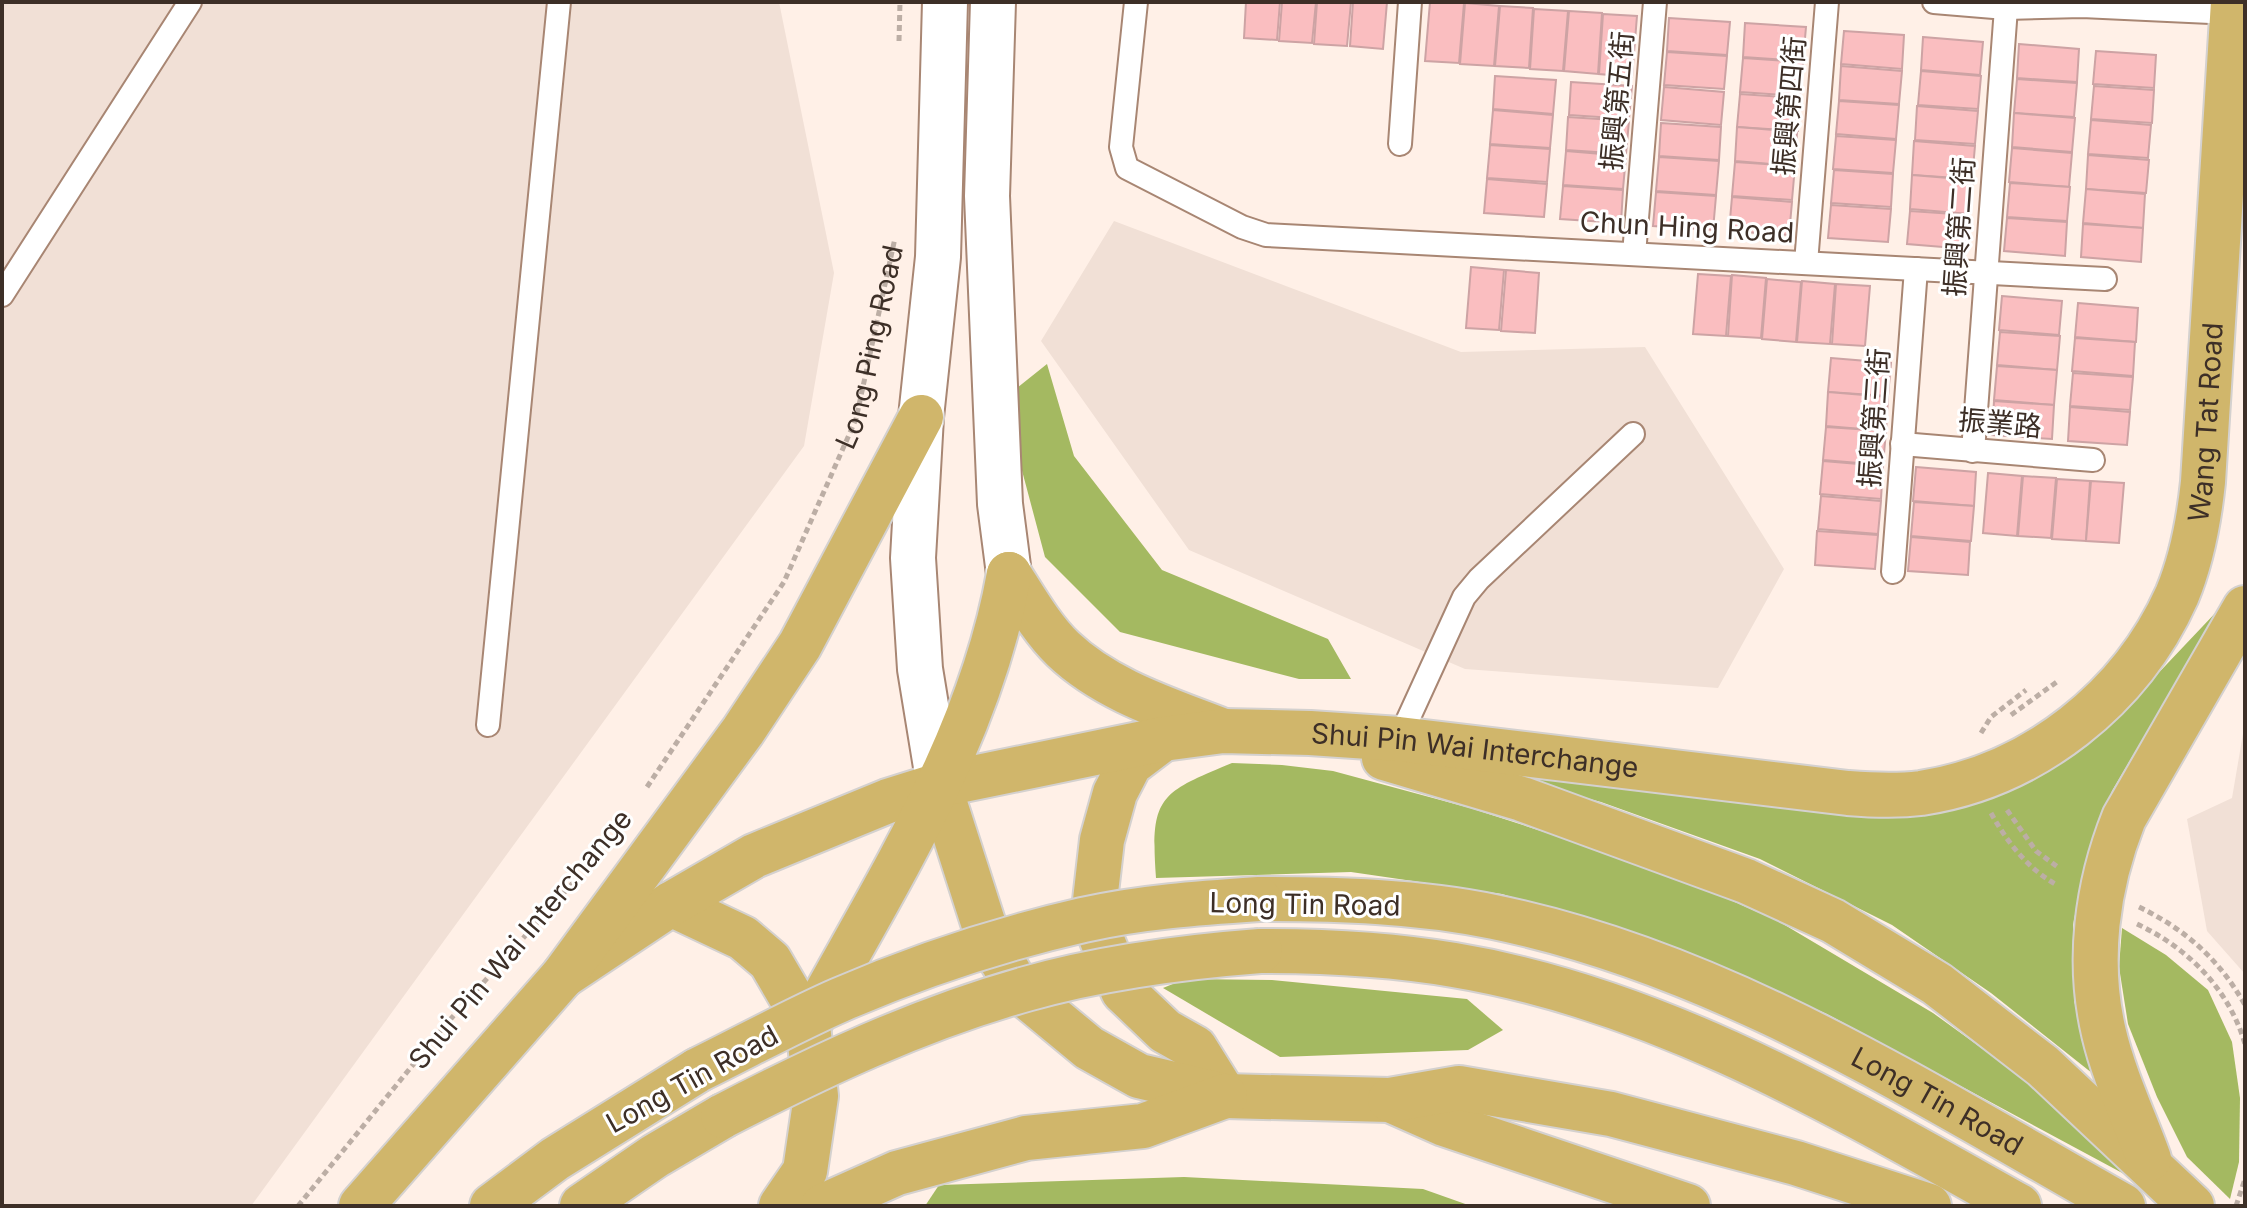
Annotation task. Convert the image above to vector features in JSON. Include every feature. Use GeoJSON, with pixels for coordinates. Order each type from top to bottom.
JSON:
{"type":"FeatureCollection","features":[{"type":"Feature","properties":{"kind":"main road","name":"Long Ping Road"},"geometry":{"type":"LineString","coordinates":[[921,417],[938,257],[945,2]]}},
{"type":"Feature","properties":{"kind":"main road"},"geometry":{"type":"LineString","coordinates":[[808,1026],[939,785],[986,670],[1000,626],[1009,574],[1000,504],[987,196],[993,2]]}},
{"type":"Feature","properties":{"kind":"main road","name":"Wang Tat Road"},"geometry":{"type":"LineString","coordinates":[[1994,754],[2065,733],[2115,689],[2161,627],[2178,592],[2191,553],[2203,482],[2233,8]]}},
{"type":"Feature","properties":{"kind":"main road"},"geometry":{"type":"LineString","coordinates":[[921,417],[913,558],[920,669],[939,785],[988,938],[1020,991],[1089,1048],[1139,1076],[1225,1096],[1390,1100],[1459,1088],[1611,1114],[1796,1163],[1929,1206]]}},
{"type":"Feature","properties":{"kind":"main road"},"geometry":{"type":"LineString","coordinates":[[361,1206],[563,976],[685,814],[800,645],[921,417]]}},
{"type":"Feature","properties":{"kind":"main road"},"geometry":{"type":"LineString","coordinates":[[1009,574],[1062,648],[1090,669],[1140,698],[1223,731]]}},
{"type":"Feature","properties":{"kind":"main road"},"geometry":{"type":"LineString","coordinates":[[2153,1169],[2104,1034],[2096,963],[2096,927],[2102,888],[2124,818],[2245,608]]}},
{"type":"Feature","properties":{"kind":"main road","name":"Shui Pin Wai Interchange"},"geometry":{"type":"LineString","coordinates":[[563,976],[671,904],[754,856],[888,801],[939,785],[1163,739],[1223,731],[1399,739],[1886,795],[1959,784],[1994,754]]}},
{"type":"Feature","properties":{"kind":"main road"},"geometry":{"type":"LineString","coordinates":[[1310,733],[1522,799],[1746,881],[1833,921],[1937,984],[2043,1066],[2192,1206]]}},
{"type":"Feature","properties":{"kind":"main road"},"geometry":{"type":"LineString","coordinates":[[1163,739],[1130,764],[1115,793],[1102,840],[1093,918],[1123,991],[1165,1031],[1195,1048],[1225,1096]]}},
{"type":"Feature","properties":{"kind":"main road","name":"Long Tin Road"},"geometry":{"type":"LineString","coordinates":[[492,1206],[566,1152],[698,1070],[839,1001],[923,967],[1086,919],[1148,909],[1259,899],[1368,901],[1493,917],[1564,934],[1690,976],[1836,1045],[2123,1206]]}},
{"type":"Feature","properties":{"kind":"main road"},"geometry":{"type":"LineString","coordinates":[[671,904],[743,938],[770,961],[808,1026],[816,1096],[805,1171],[781,1206]]}},
{"type":"Feature","properties":{"kind":"main road","name":"Long Tin Road"},"geometry":{"type":"LineString","coordinates":[[582,1206],[655,1156],[723,1116],[864,1047],[939,1017],[1026,989],[1099,971],[1186,957],[1260,951],[1356,953],[1456,965],[1550,987],[1621,1009],[1724,1049],[1787,1079],[2019,1206]]}},
{"type":"Feature","properties":{"kind":"main road"},"geometry":{"type":"LineString","coordinates":[[823,1206],[912,1169],[1026,1138],[1143,1126],[1225,1096]]}},
{"type":"Feature","properties":{"kind":"main road"},"geometry":{"type":"LineString","coordinates":[[1390,1100],[1444,1124],[1688,1206]]}},
{"type":"Feature","properties":{"kind":"lane"},"geometry":{"type":"LineString","coordinates":[[2,295],[190,2]]}},
{"type":"Feature","properties":{"kind":"lane"},"geometry":{"type":"LineString","coordinates":[[488,725],[559,2]]}},
{"type":"Feature","properties":{"kind":"lane","name":"Chun Hing Road"},"geometry":{"type":"LineString","coordinates":[[1136,2],[1121,147],[1127,168],[1242,227],[1266,235],[2105,279]]}},
{"type":"Feature","properties":{"kind":"lane"},"geometry":{"type":"LineString","coordinates":[[1400,144],[1410,2]]}},
{"type":"Feature","properties":{"kind":"lane","name":"振興第五街"},"geometry":{"type":"LineString","coordinates":[[1634,254],[1655,2]]}},
{"type":"Feature","properties":{"kind":"lane","name":"振興第四街"},"geometry":{"type":"LineString","coordinates":[[1806,263],[1827,2]]}},
{"type":"Feature","properties":{"kind":"lane"},"geometry":{"type":"LineString","coordinates":[[1934,2],[2006,8],[2082,4],[2233,8]]}},
{"type":"Feature","properties":{"kind":"lane","name":"振興第二街"},"geometry":{"type":"LineString","coordinates":[[1973,451],[2006,8]]}},
{"type":"Feature","properties":{"kind":"lane","name":"振興第三街"},"geometry":{"type":"LineString","coordinates":[[1893,572],[1916,269]]}},
{"type":"Feature","properties":{"kind":"lane"},"geometry":{"type":"LineString","coordinates":[[1399,739],[1464,597],[1479,579],[1633,434]]}},
{"type":"Feature","properties":{"kind":"lane","name":"振業路"},"geometry":{"type":"LineString","coordinates":[[1902,444],[2093,460]]}},
{"type":"Feature","properties":{"kind":"path"},"geometry":{"type":"LineString","coordinates":[[899,47],[900,2]]}},
{"type":"Feature","properties":{"kind":"path","name":"Long Ping Road"},"geometry":{"type":"LineString","coordinates":[[729,663],[784,582],[856,419],[897,229]]}},
{"type":"Feature","properties":{"kind":"path","name":"Shui Pin Wai Interchange"},"geometry":{"type":"LineString","coordinates":[[641,796],[729,663]]}},
{"type":"Feature","properties":{"kind":"path"},"geometry":{"type":"LineString","coordinates":[[2010,716],[2064,677]]}},
{"type":"Feature","properties":{"kind":"path"},"geometry":{"type":"LineString","coordinates":[[1994,754],[1991,717],[2026,690]]}},
{"type":"Feature","properties":{"kind":"path"},"geometry":{"type":"LineString","coordinates":[[1989,808],[2001,831],[2024,859],[2057,885]]}},
{"type":"Feature","properties":{"kind":"path"},"geometry":{"type":"LineString","coordinates":[[2006,809],[2036,851],[2059,868]]}},
{"type":"Feature","properties":{"kind":"path","name":"Shui Pin Wai Interchange"},"geometry":{"type":"LineString","coordinates":[[298,1206],[447,1023],[604,848]]}},
{"type":"Feature","properties":{"kind":"path"},"geometry":{"type":"LineString","coordinates":[[2134,905],[2182,930],[2198,944],[2223,970],[2245,1005]]}},
{"type":"Feature","properties":{"kind":"path"},"geometry":{"type":"LineString","coordinates":[[2131,921],[2169,941],[2198,965],[2222,994],[2239,1025],[2245,1044]]}},
{"type":"Feature","properties":{"kind":"path"},"geometry":{"type":"LineString","coordinates":[[2236,1206],[2245,1179]]}},
{"type":"Feature","properties":{"kind":"shaded area"},"geometry":{"type":"Polygon","coordinates":[[[2,2],[779,2],[834,273],[804,446],[251,1206],[2,1206],[2,2]]]}},
{"type":"Feature","properties":{"kind":"shaded area"},"geometry":{"type":"Polygon","coordinates":[[[1114,221],[1461,352],[1645,347],[1784,569],[1718,688],[1465,669],[1189,550],[1041,341],[1114,221]]]}},
{"type":"Feature","properties":{"kind":"shaded area"},"geometry":{"type":"Polygon","coordinates":[[[2245,722],[2245,974],[2207,931],[2187,819],[2232,798],[2245,722]]]}},
{"type":"Feature","properties":{"kind":"green space"},"geometry":{"type":"Polygon","coordinates":[[[1047,364],[1074,456],[1162,570],[1328,639],[1351,679],[1299,679],[1120,632],[1045,557],[1003,399],[1047,364]]]}},
{"type":"Feature","properties":{"kind":"green space"},"geometry":{"type":"Polygon","coordinates":[[[2220,608],[2112,791],[2084,868],[2073,925],[2074,1001],[2097,1077],[1991,993],[1892,925],[1760,859],[1601,802],[1464,765],[1777,804],[1934,813],[2016,788],[2113,721],[2220,608]]]}},
{"type":"Feature","properties":{"kind":"green space"},"geometry":{"type":"Polygon","coordinates":[[[1232,763],[1333,771],[1470,808],[1662,870],[1778,921],[1933,1013],[2048,1096],[2152,1189],[1827,1014],[1658,941],[1502,894],[1351,872],[1156,878],[1155,830],[1158,813],[1165,801],[1189,782],[1232,763]]]}},
{"type":"Feature","properties":{"kind":"green space"},"geometry":{"type":"Polygon","coordinates":[[[2122,928],[2166,955],[2208,990],[2232,1042],[2240,1098],[2239,1162],[2230,1199],[2187,1157],[2157,1097],[2128,1024],[2119,967],[2122,928]]]}},
{"type":"Feature","properties":{"kind":"green space"},"geometry":{"type":"Polygon","coordinates":[[[1185,979],[1272,980],[1467,999],[1503,1030],[1468,1050],[1280,1057],[1163,988],[1185,979]]]}},
{"type":"Feature","properties":{"kind":"green space"},"geometry":{"type":"Polygon","coordinates":[[[1184,1177],[1423,1189],[1471,1206],[925,1206],[939,1185],[1184,1177]]]}},
{"type":"Feature","properties":{"kind":"building"},"geometry":{"type":"Polygon","coordinates":[[[1246,2],[1280,2],[1277,40],[1244,38],[1246,2]]]}},
{"type":"Feature","properties":{"kind":"building"},"geometry":{"type":"Polygon","coordinates":[[[1282,2],[1316,2],[1312,43],[1279,41],[1282,2]]]}},
{"type":"Feature","properties":{"kind":"building"},"geometry":{"type":"Polygon","coordinates":[[[1317,2],[1351,2],[1347,46],[1314,44],[1317,2]]]}},
{"type":"Feature","properties":{"kind":"building"},"geometry":{"type":"Polygon","coordinates":[[[1353,2],[1387,2],[1383,49],[1350,46],[1353,2]]]}},
{"type":"Feature","properties":{"kind":"building"},"geometry":{"type":"Polygon","coordinates":[[[1430,2],[1464,3],[1459,63],[1425,61],[1430,2]]]}},
{"type":"Feature","properties":{"kind":"building"},"geometry":{"type":"Polygon","coordinates":[[[1465,3],[1499,6],[1494,66],[1460,64],[1465,3]]]}},
{"type":"Feature","properties":{"kind":"building"},"geometry":{"type":"Polygon","coordinates":[[[1500,6],[1533,8],[1529,68],[1495,66],[1500,6]]]}},
{"type":"Feature","properties":{"kind":"building"},"geometry":{"type":"Polygon","coordinates":[[[1534,9],[1568,11],[1563,71],[1530,69],[1534,9]]]}},
{"type":"Feature","properties":{"kind":"building"},"geometry":{"type":"Polygon","coordinates":[[[1569,11],[1602,13],[1598,74],[1564,71],[1569,11]]]}},
{"type":"Feature","properties":{"kind":"building"},"geometry":{"type":"Polygon","coordinates":[[[1603,14],[1637,16],[1632,77],[1599,74],[1603,14]]]}},
{"type":"Feature","properties":{"kind":"building"},"geometry":{"type":"Polygon","coordinates":[[[1669,18],[1730,22],[1727,55],[1667,51],[1669,18]]]}},
{"type":"Feature","properties":{"kind":"building"},"geometry":{"type":"Polygon","coordinates":[[[1745,23],[1806,27],[1803,61],[1743,57],[1745,23]]]}},
{"type":"Feature","properties":{"kind":"building"},"geometry":{"type":"Polygon","coordinates":[[[1844,31],[1904,35],[1902,69],[1841,64],[1844,31]]]}},
{"type":"Feature","properties":{"kind":"building"},"geometry":{"type":"Polygon","coordinates":[[[1923,37],[1983,42],[1980,75],[1921,70],[1923,37]]]}},
{"type":"Feature","properties":{"kind":"building"},"geometry":{"type":"Polygon","coordinates":[[[2019,44],[2079,49],[2077,82],[2017,78],[2019,44]]]}},
{"type":"Feature","properties":{"kind":"building"},"geometry":{"type":"Polygon","coordinates":[[[2096,51],[2156,55],[2154,88],[2093,84],[2096,51]]]}},
{"type":"Feature","properties":{"kind":"building"},"geometry":{"type":"Polygon","coordinates":[[[1667,52],[1727,56],[1724,89],[1664,85],[1667,52]]]}},
{"type":"Feature","properties":{"kind":"building"},"geometry":{"type":"Polygon","coordinates":[[[1743,58],[1803,62],[1800,96],[1740,92],[1743,58]]]}},
{"type":"Feature","properties":{"kind":"building"},"geometry":{"type":"Polygon","coordinates":[[[1841,66],[1902,71],[1899,104],[1839,100],[1841,66]]]}},
{"type":"Feature","properties":{"kind":"building"},"geometry":{"type":"Polygon","coordinates":[[[1921,71],[1981,76],[1978,109],[1918,105],[1921,71]]]}},
{"type":"Feature","properties":{"kind":"building"},"geometry":{"type":"Polygon","coordinates":[[[1495,76],[1556,80],[1553,114],[1493,109],[1495,76]]]}},
{"type":"Feature","properties":{"kind":"building"},"geometry":{"type":"Polygon","coordinates":[[[2017,79],[2077,83],[2074,117],[2014,113],[2017,79]]]}},
{"type":"Feature","properties":{"kind":"building"},"geometry":{"type":"Polygon","coordinates":[[[1571,82],[1632,86],[1629,119],[1569,115],[1571,82]]]}},
{"type":"Feature","properties":{"kind":"building"},"geometry":{"type":"Polygon","coordinates":[[[2094,86],[2154,90],[2152,123],[2091,119],[2094,86]]]}},
{"type":"Feature","properties":{"kind":"building"},"geometry":{"type":"Polygon","coordinates":[[[1664,87],[1724,92],[1721,125],[1661,120],[1664,87]]]}},
{"type":"Feature","properties":{"kind":"building"},"geometry":{"type":"Polygon","coordinates":[[[1740,94],[1800,98],[1798,131],[1737,127],[1740,94]]]}},
{"type":"Feature","properties":{"kind":"building"},"geometry":{"type":"Polygon","coordinates":[[[1839,101],[1899,105],[1896,139],[1836,134],[1839,101]]]}},
{"type":"Feature","properties":{"kind":"building"},"geometry":{"type":"Polygon","coordinates":[[[1917,106],[1978,111],[1975,144],[1915,140],[1917,106]]]}},
{"type":"Feature","properties":{"kind":"building"},"geometry":{"type":"Polygon","coordinates":[[[1493,110],[1553,115],[1550,148],[1490,144],[1493,110]]]}},
{"type":"Feature","properties":{"kind":"building"},"geometry":{"type":"Polygon","coordinates":[[[2014,113],[2075,118],[2072,152],[2012,147],[2014,113]]]}},
{"type":"Feature","properties":{"kind":"building"},"geometry":{"type":"Polygon","coordinates":[[[1568,117],[1629,121],[1626,154],[1566,150],[1568,117]]]}},
{"type":"Feature","properties":{"kind":"building"},"geometry":{"type":"Polygon","coordinates":[[[2091,120],[2151,125],[2148,158],[2088,154],[2091,120]]]}},
{"type":"Feature","properties":{"kind":"building"},"geometry":{"type":"Polygon","coordinates":[[[1661,123],[1721,127],[1719,160],[1659,156],[1661,123]]]}},
{"type":"Feature","properties":{"kind":"building"},"geometry":{"type":"Polygon","coordinates":[[[1737,127],[1797,132],[1795,166],[1735,161],[1737,127]]]}},
{"type":"Feature","properties":{"kind":"building"},"geometry":{"type":"Polygon","coordinates":[[[1836,136],[1896,140],[1893,173],[1833,169],[1836,136]]]}},
{"type":"Feature","properties":{"kind":"building"},"geometry":{"type":"Polygon","coordinates":[[[1914,141],[1975,146],[1972,179],[1912,175],[1914,141]]]}},
{"type":"Feature","properties":{"kind":"building"},"geometry":{"type":"Polygon","coordinates":[[[1490,145],[1550,149],[1547,182],[1487,178],[1490,145]]]}},
{"type":"Feature","properties":{"kind":"building"},"geometry":{"type":"Polygon","coordinates":[[[2012,148],[2072,153],[2069,187],[2009,182],[2012,148]]]}},
{"type":"Feature","properties":{"kind":"building"},"geometry":{"type":"Polygon","coordinates":[[[1566,151],[1626,156],[1623,189],[1563,185],[1566,151]]]}},
{"type":"Feature","properties":{"kind":"building"},"geometry":{"type":"Polygon","coordinates":[[[2088,155],[2149,160],[2146,193],[2086,189],[2088,155]]]}},
{"type":"Feature","properties":{"kind":"building"},"geometry":{"type":"Polygon","coordinates":[[[1659,157],[1719,161],[1716,195],[1656,191],[1659,157]]]}},
{"type":"Feature","properties":{"kind":"building"},"geometry":{"type":"Polygon","coordinates":[[[1735,162],[1795,166],[1792,200],[1732,196],[1735,162]]]}},
{"type":"Feature","properties":{"kind":"building"},"geometry":{"type":"Polygon","coordinates":[[[1834,170],[1893,174],[1891,207],[1831,203],[1834,170]]]}},
{"type":"Feature","properties":{"kind":"building"},"geometry":{"type":"Polygon","coordinates":[[[1912,175],[1973,180],[1970,214],[1910,209],[1912,175]]]}},
{"type":"Feature","properties":{"kind":"building"},"geometry":{"type":"Polygon","coordinates":[[[1487,179],[1547,184],[1544,217],[1484,213],[1487,179]]]}},
{"type":"Feature","properties":{"kind":"building"},"geometry":{"type":"Polygon","coordinates":[[[2010,183],[2070,187],[2067,221],[2007,217],[2010,183]]]}},
{"type":"Feature","properties":{"kind":"building"},"geometry":{"type":"Polygon","coordinates":[[[1563,186],[1623,190],[1621,223],[1560,219],[1563,186]]]}},
{"type":"Feature","properties":{"kind":"building"},"geometry":{"type":"Polygon","coordinates":[[[2086,189],[2145,194],[2143,228],[2083,223],[2086,189]]]}},
{"type":"Feature","properties":{"kind":"building"},"geometry":{"type":"Polygon","coordinates":[[[1656,192],[1716,196],[1713,230],[1653,226],[1656,192]]]}},
{"type":"Feature","properties":{"kind":"building"},"geometry":{"type":"Polygon","coordinates":[[[1732,197],[1792,202],[1789,235],[1729,231],[1732,197]]]}},
{"type":"Feature","properties":{"kind":"building"},"geometry":{"type":"Polygon","coordinates":[[[1831,205],[1891,209],[1888,242],[1828,238],[1831,205]]]}},
{"type":"Feature","properties":{"kind":"building"},"geometry":{"type":"Polygon","coordinates":[[[1910,211],[1969,215],[1967,249],[1907,244],[1910,211]]]}},
{"type":"Feature","properties":{"kind":"building"},"geometry":{"type":"Polygon","coordinates":[[[2007,218],[2067,222],[2065,256],[2004,251],[2007,218]]]}},
{"type":"Feature","properties":{"kind":"building"},"geometry":{"type":"Polygon","coordinates":[[[2083,224],[2143,228],[2141,262],[2081,257],[2083,224]]]}},
{"type":"Feature","properties":{"kind":"building"},"geometry":{"type":"Polygon","coordinates":[[[1471,267],[1504,270],[1499,330],[1466,328],[1471,267]]]}},
{"type":"Feature","properties":{"kind":"building"},"geometry":{"type":"Polygon","coordinates":[[[1506,270],[1539,273],[1535,333],[1501,331],[1506,270]]]}},
{"type":"Feature","properties":{"kind":"building"},"geometry":{"type":"Polygon","coordinates":[[[1698,274],[1731,276],[1726,336],[1693,334],[1698,274]]]}},
{"type":"Feature","properties":{"kind":"building"},"geometry":{"type":"Polygon","coordinates":[[[1732,275],[1766,278],[1761,338],[1728,336],[1732,275]]]}},
{"type":"Feature","properties":{"kind":"building"},"geometry":{"type":"Polygon","coordinates":[[[1767,279],[1801,282],[1796,342],[1762,339],[1767,279]]]}},
{"type":"Feature","properties":{"kind":"building"},"geometry":{"type":"Polygon","coordinates":[[[1802,281],[1835,284],[1830,344],[1797,342],[1802,281]]]}},
{"type":"Feature","properties":{"kind":"building"},"geometry":{"type":"Polygon","coordinates":[[[1836,284],[1870,286],[1865,346],[1832,344],[1836,284]]]}},
{"type":"Feature","properties":{"kind":"building"},"geometry":{"type":"Polygon","coordinates":[[[2002,296],[2062,301],[2059,335],[1999,330],[2002,296]]]}},
{"type":"Feature","properties":{"kind":"building"},"geometry":{"type":"Polygon","coordinates":[[[2078,303],[2138,308],[2136,342],[2075,337],[2078,303]]]}},
{"type":"Feature","properties":{"kind":"building"},"geometry":{"type":"Polygon","coordinates":[[[2000,332],[2060,336],[2057,370],[1997,365],[2000,332]]]}},
{"type":"Feature","properties":{"kind":"building"},"geometry":{"type":"Polygon","coordinates":[[[2075,338],[2135,342],[2133,376],[2072,371],[2075,338]]]}},
{"type":"Feature","properties":{"kind":"building"},"geometry":{"type":"Polygon","coordinates":[[[1831,358],[1891,363],[1888,396],[1828,392],[1831,358]]]}},
{"type":"Feature","properties":{"kind":"building"},"geometry":{"type":"Polygon","coordinates":[[[1997,366],[2057,370],[2054,405],[1994,400],[1997,366]]]}},
{"type":"Feature","properties":{"kind":"building"},"geometry":{"type":"Polygon","coordinates":[[[2073,373],[2133,377],[2130,410],[2070,406],[2073,373]]]}},
{"type":"Feature","properties":{"kind":"building"},"geometry":{"type":"Polygon","coordinates":[[[1828,392],[1888,397],[1886,431],[1826,426],[1828,392]]]}},
{"type":"Feature","properties":{"kind":"building"},"geometry":{"type":"Polygon","coordinates":[[[1994,401],[2054,405],[2052,439],[1992,435],[1994,401]]]}},
{"type":"Feature","properties":{"kind":"building"},"geometry":{"type":"Polygon","coordinates":[[[2070,407],[2130,412],[2127,445],[2068,441],[2070,407]]]}},
{"type":"Feature","properties":{"kind":"building"},"geometry":{"type":"Polygon","coordinates":[[[1826,427],[1886,431],[1883,465],[1823,460],[1826,427]]]}},
{"type":"Feature","properties":{"kind":"building"},"geometry":{"type":"Polygon","coordinates":[[[1823,461],[1883,466],[1881,499],[1820,494],[1823,461]]]}},
{"type":"Feature","properties":{"kind":"building"},"geometry":{"type":"Polygon","coordinates":[[[1916,467],[1976,472],[1974,506],[1913,501],[1916,467]]]}},
{"type":"Feature","properties":{"kind":"building"},"geometry":{"type":"Polygon","coordinates":[[[1988,473],[2022,476],[2017,536],[1983,533],[1988,473]]]}},
{"type":"Feature","properties":{"kind":"building"},"geometry":{"type":"Polygon","coordinates":[[[2023,476],[2056,478],[2051,538],[2018,536],[2023,476]]]}},
{"type":"Feature","properties":{"kind":"building"},"geometry":{"type":"Polygon","coordinates":[[[2057,479],[2090,481],[2086,541],[2052,539],[2057,479]]]}},
{"type":"Feature","properties":{"kind":"building"},"geometry":{"type":"Polygon","coordinates":[[[2091,481],[2124,483],[2119,543],[2086,541],[2091,481]]]}},
{"type":"Feature","properties":{"kind":"building"},"geometry":{"type":"Polygon","coordinates":[[[1821,496],[1881,501],[1878,534],[1818,529],[1821,496]]]}},
{"type":"Feature","properties":{"kind":"building"},"geometry":{"type":"Polygon","coordinates":[[[1914,502],[1974,506],[1971,541],[1911,536],[1914,502]]]}},
{"type":"Feature","properties":{"kind":"building"},"geometry":{"type":"Polygon","coordinates":[[[1817,531],[1878,535],[1875,569],[1815,565],[1817,531]]]}},
{"type":"Feature","properties":{"kind":"building"},"geometry":{"type":"Polygon","coordinates":[[[1911,537],[1970,542],[1968,575],[1908,571],[1911,537]]]}}]}
